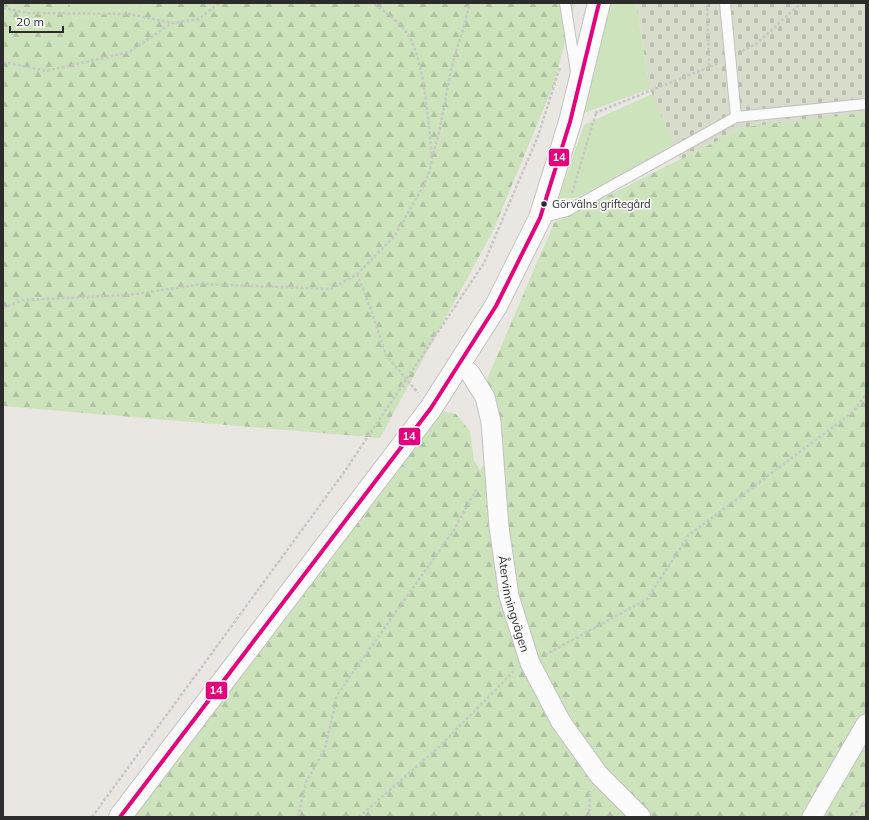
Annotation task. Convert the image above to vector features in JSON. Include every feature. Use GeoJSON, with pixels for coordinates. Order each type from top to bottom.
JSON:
{"type":"FeatureCollection","features":[{"type":"Feature","properties":{"kind":"street"},"geometry":{"type":"LineString","coordinates":[[120,817],[431,408],[496,306],[540,218],[570,122],[599,3]]}},
{"type":"Feature","properties":{"kind":"street","name":"Återvinningvägen"},"geometry":{"type":"LineString","coordinates":[[458,365],[470,373],[485,397],[491,422],[499,527],[509,596],[530,663],[560,722],[599,775],[641,817]]}},
{"type":"Feature","properties":{"kind":"street"},"geometry":{"type":"LineString","coordinates":[[812,817],[866,724]]}},
{"type":"Feature","properties":{"kind":"lane"},"geometry":{"type":"LineString","coordinates":[[565,3],[579,89]]}},
{"type":"Feature","properties":{"kind":"lane"},"geometry":{"type":"LineString","coordinates":[[725,3],[736,117]]}},
{"type":"Feature","properties":{"kind":"lane"},"geometry":{"type":"LineString","coordinates":[[540,218],[567,211],[736,117],[866,104]]}},
{"type":"Feature","properties":{"kind":"path"},"geometry":{"type":"LineString","coordinates":[[3,8],[28,13],[129,14],[173,23],[199,18],[219,3]]}},
{"type":"Feature","properties":{"kind":"path"},"geometry":{"type":"LineString","coordinates":[[3,308],[23,300],[129,295],[202,284],[331,289],[357,274],[394,237],[424,185],[431,166],[432,155],[420,64],[410,38],[398,23],[373,3]]}},
{"type":"Feature","properties":{"kind":"path"},"geometry":{"type":"LineString","coordinates":[[432,155],[440,135],[453,62],[467,22],[469,3]]}},
{"type":"Feature","properties":{"kind":"path"},"geometry":{"type":"LineString","coordinates":[[707,3],[709,67]]}},
{"type":"Feature","properties":{"kind":"path"},"geometry":{"type":"LineString","coordinates":[[570,122],[709,67],[756,44],[801,3]]}},
{"type":"Feature","properties":{"kind":"path"},"geometry":{"type":"LineString","coordinates":[[3,62],[46,71],[129,52],[173,23]]}},
{"type":"Feature","properties":{"kind":"path"},"geometry":{"type":"LineString","coordinates":[[92,817],[345,471],[484,263],[538,136],[561,64]]}},
{"type":"Feature","properties":{"kind":"path"},"geometry":{"type":"LineString","coordinates":[[357,274],[386,355],[431,408]]}},
{"type":"Feature","properties":{"kind":"path"},"geometry":{"type":"LineString","coordinates":[[359,817],[438,748],[512,672],[647,599],[689,535],[854,412],[866,394]]}},
{"type":"Feature","properties":{"kind":"path"},"geometry":{"type":"LineString","coordinates":[[298,817],[306,782],[325,749],[337,695],[454,530],[479,484]]}},
{"type":"Feature","properties":{"kind":"path"},"geometry":{"type":"LineString","coordinates":[[853,817],[866,800]]}},
{"type":"Feature","properties":{"kind":"green space"},"geometry":{"type":"Polygon","coordinates":[[[3,3],[69,3],[74,19],[159,3],[575,3],[555,81],[493,231],[380,438],[3,406],[3,3]]]}},
{"type":"Feature","properties":{"kind":"green space"},"geometry":{"type":"Polygon","coordinates":[[[69,3],[159,3],[74,19],[69,3]]]}},
{"type":"Feature","properties":{"kind":"green space"},"geometry":{"type":"Polygon","coordinates":[[[600,3],[636,3],[650,89],[578,115],[600,3]]]}},
{"type":"Feature","properties":{"kind":"green space"},"geometry":{"type":"Polygon","coordinates":[[[636,3],[866,3],[866,817],[134,817],[438,410],[456,414],[470,431],[474,460],[480,470],[502,439],[486,401],[487,379],[554,223],[744,127],[636,3]]]}},
{"type":"Feature","properties":{"kind":"green space"},"geometry":{"type":"Polygon","coordinates":[[[636,3],[866,3],[866,113],[744,127],[680,160],[650,89],[636,3]]]}},
{"type":"Feature","properties":{"kind":"green space"},"geometry":{"type":"Polygon","coordinates":[[[700,75],[699,133],[660,156],[587,193],[575,198],[558,199],[584,125],[652,94],[700,75]]]}},
{"type":"Feature","properties":{"kind":"transit line","name":"14"},"geometry":{"type":"LineString","coordinates":[[120,817],[431,408],[496,306],[540,218],[570,122],[599,3]]}},
{"type":"Feature","properties":{"kind":"place","name":"Görvälns griftegård"},"geometry":{"type":"Point","coordinates":[544,204]}}]}
